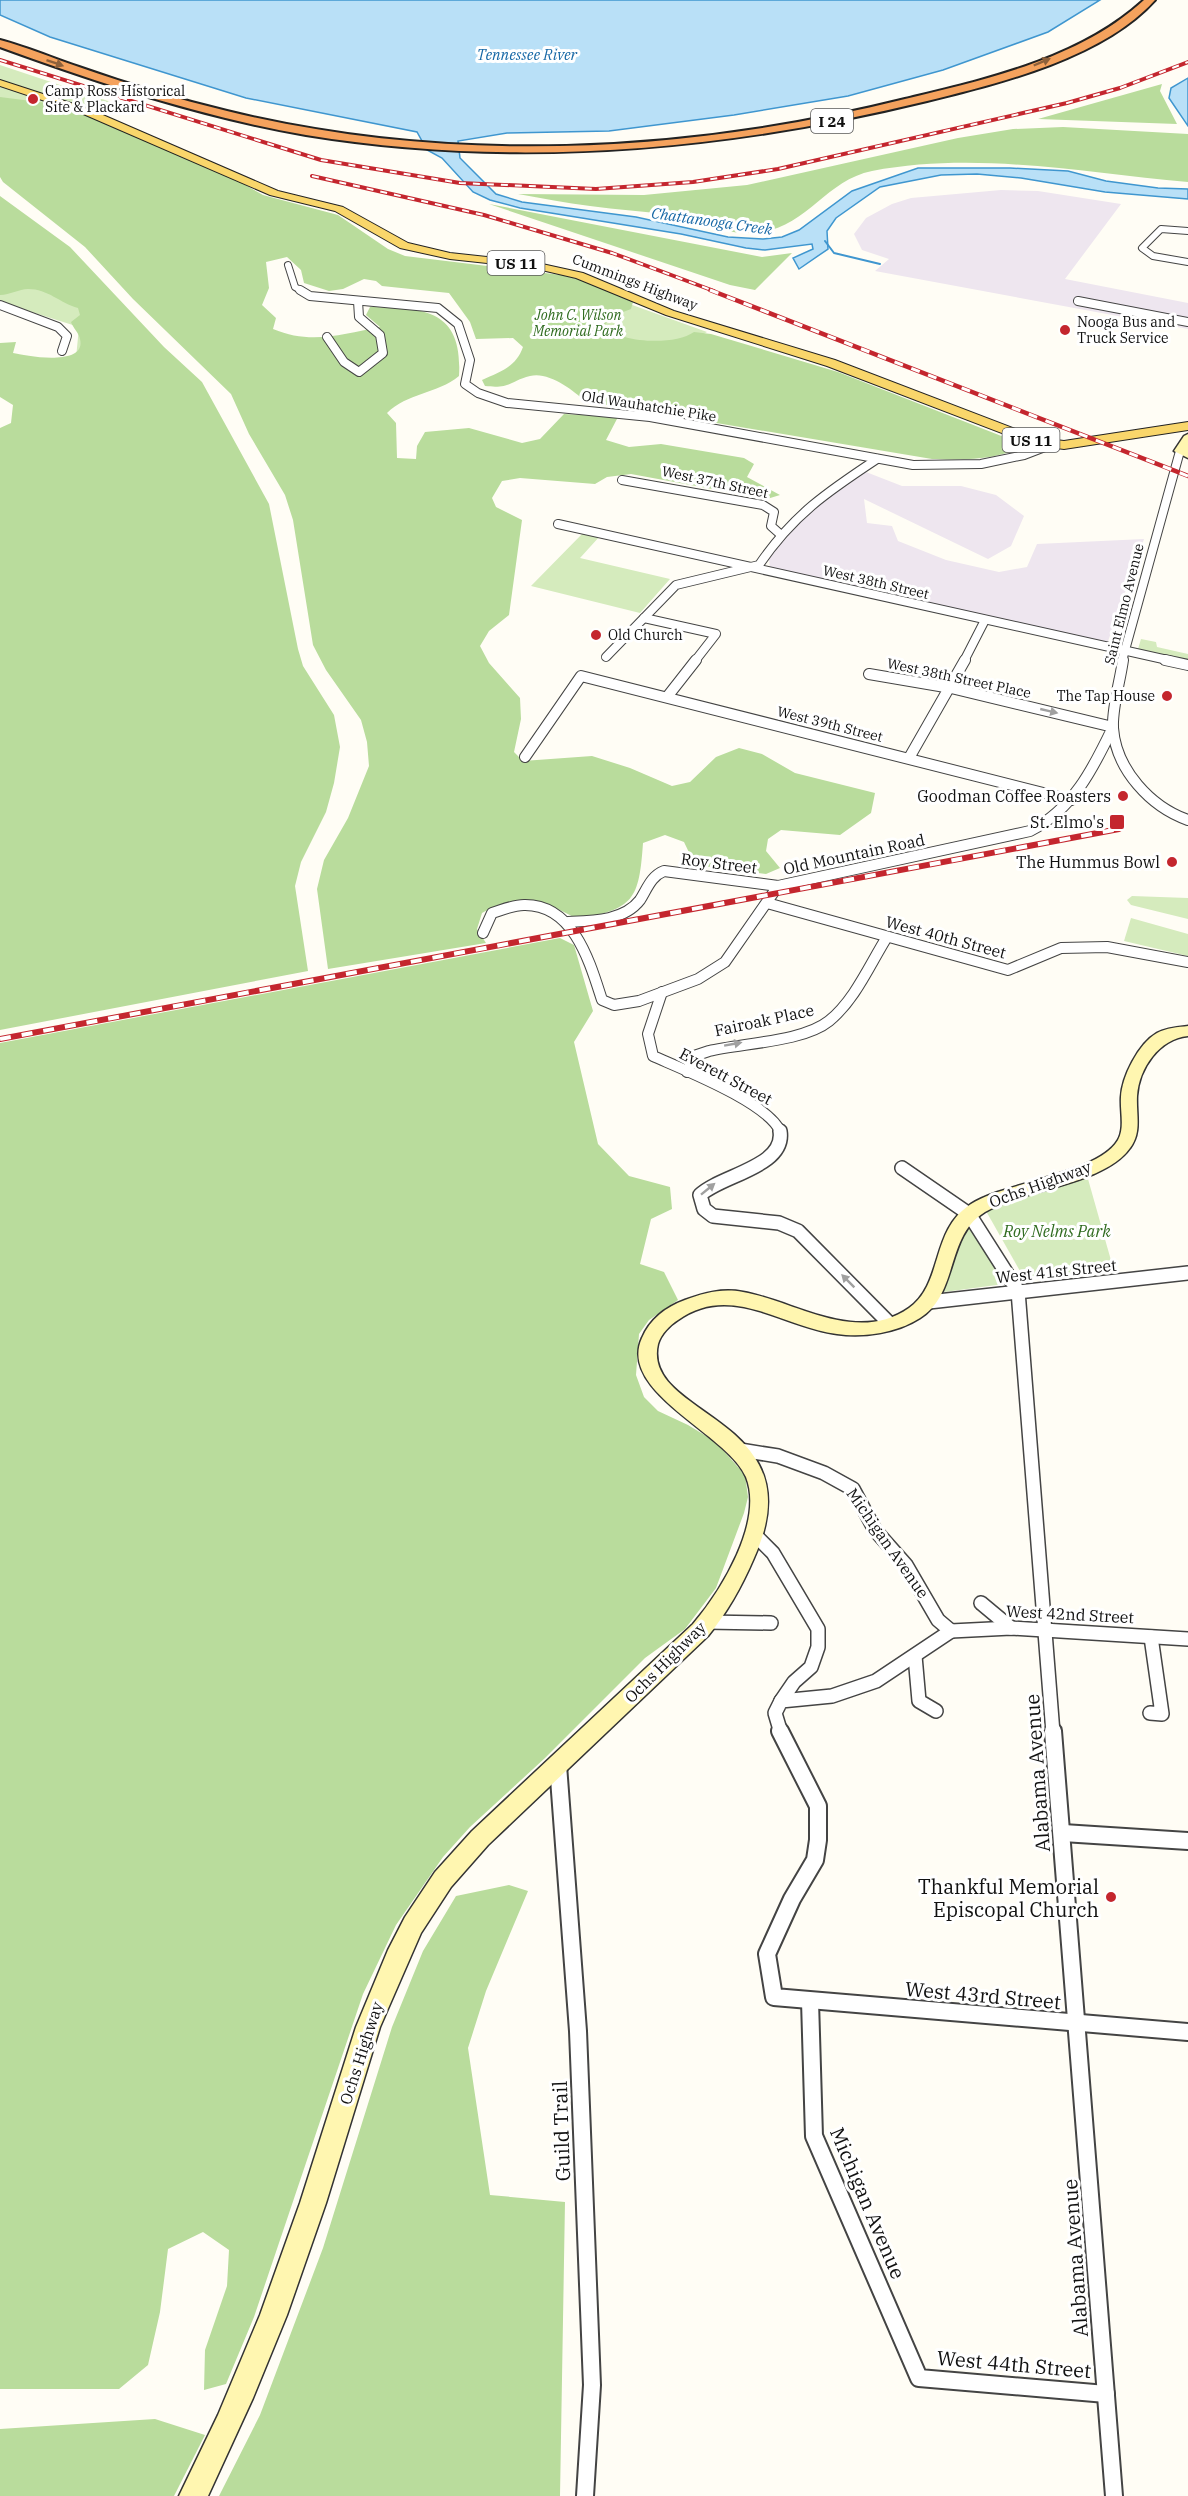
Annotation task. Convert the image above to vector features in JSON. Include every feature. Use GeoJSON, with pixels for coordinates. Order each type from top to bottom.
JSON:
{"type":"FeatureCollection","features":[{"type":"Feature","properties":{"kind":"highway","name":"I 24"},"geometry":{"type":"LineString","coordinates":[[0,43],[96,76],[248,119],[336,136],[558,150],[684,143],[795,127],[883,110],[1036,65],[1121,26],[1150,0]]}},
{"type":"Feature","properties":{"kind":"highway","name":"I 24"},"geometry":{"type":"LineString","coordinates":[[0,32],[197,96],[307,122],[412,141]]}},
{"type":"Feature","properties":{"kind":"highway","name":"I 24"},"geometry":{"type":"LineString","coordinates":[[487,145],[601,140],[769,123],[876,102],[963,79],[1068,39]]}},
{"type":"Feature","properties":{"kind":"main road","name":"Cummings Highway"},"geometry":{"type":"LineString","coordinates":[[0,83],[98,117],[274,193],[339,209],[404,246],[450,256],[533,265],[579,275],[670,313],[831,363],[1037,442],[1050,445],[1077,444],[1188,426]]}},
{"type":"Feature","properties":{"kind":"main road","name":"Saint Elmo Avenue"},"geometry":{"type":"LineString","coordinates":[[1184,453],[1188,438]]}},
{"type":"Feature","properties":{"kind":"main road","name":"Ochs Highway"},"geometry":{"type":"LineString","coordinates":[[193,2496],[228,2429],[276,2312],[377,2001],[414,1922],[450,1873],[514,1803],[558,1765],[706,1622],[738,1571],[755,1535],[761,1494],[756,1474],[740,1450],[661,1388],[651,1369],[647,1348],[653,1332],[674,1312],[690,1304],[729,1297],[759,1300],[838,1327],[889,1323],[911,1316],[928,1302],[936,1287],[952,1231],[969,1214],[979,1207],[1104,1161],[1120,1152],[1130,1136],[1129,1089],[1135,1075],[1158,1040],[1166,1035],[1188,1031]]}},
{"type":"Feature","properties":{"kind":"street"},"geometry":{"type":"LineString","coordinates":[[1188,231],[1163,228],[1155,230],[1142,248],[1145,252],[1188,262]]}},
{"type":"Feature","properties":{"kind":"street","name":"Old Wauhatchie Pike"},"geometry":{"type":"LineString","coordinates":[[288,265],[299,292],[310,296],[438,308],[458,324],[470,360],[465,384],[478,395],[498,402],[611,412],[877,459],[937,467],[997,460],[1041,450],[1050,445]]}},
{"type":"Feature","properties":{"kind":"street"},"geometry":{"type":"LineString","coordinates":[[327,338],[344,362],[359,372],[383,353],[384,342],[380,331],[359,317],[358,301]]}},
{"type":"Feature","properties":{"kind":"street"},"geometry":{"type":"LineString","coordinates":[[1078,301],[1188,322]]}},
{"type":"Feature","properties":{"kind":"street"},"geometry":{"type":"LineString","coordinates":[[0,305],[58,327],[67,336],[62,351]]}},
{"type":"Feature","properties":{"kind":"street","name":"Saint Elmo Avenue"},"geometry":{"type":"LineString","coordinates":[[1184,453],[1124,651],[1113,727],[1114,739],[1124,768],[1167,812],[1188,820]]}},
{"type":"Feature","properties":{"kind":"street"},"geometry":{"type":"LineString","coordinates":[[606,657],[676,585],[759,565],[780,534],[838,482],[877,459]]}},
{"type":"Feature","properties":{"kind":"street","name":"West 37th Street"},"geometry":{"type":"LineString","coordinates":[[622,480],[763,506],[774,512],[771,526],[780,534]]}},
{"type":"Feature","properties":{"kind":"street","name":"West 38th Street"},"geometry":{"type":"LineString","coordinates":[[558,524],[1188,665]]}},
{"type":"Feature","properties":{"kind":"street"},"geometry":{"type":"LineString","coordinates":[[644,618],[717,634],[667,697]]}},
{"type":"Feature","properties":{"kind":"street"},"geometry":{"type":"LineString","coordinates":[[909,758],[951,688],[985,620]]}},
{"type":"Feature","properties":{"kind":"street","name":"West 38th Street Place"},"geometry":{"type":"LineString","coordinates":[[869,674],[951,688],[1113,727]]}},
{"type":"Feature","properties":{"kind":"street","name":"West 39th Street"},"geometry":{"type":"LineString","coordinates":[[525,757],[581,676],[1071,800]]}},
{"type":"Feature","properties":{"kind":"street","name":"Old Mountain Road"},"geometry":{"type":"LineString","coordinates":[[568,922],[584,948],[602,1000],[614,1005],[639,1001],[698,979],[725,962],[778,886],[1030,831],[1049,823],[1071,800],[1096,763],[1113,727]]}},
{"type":"Feature","properties":{"kind":"street","name":"Roy Street"},"geometry":{"type":"LineString","coordinates":[[568,922],[603,920],[623,912],[637,903],[656,874],[664,871],[778,886]]}},
{"type":"Feature","properties":{"kind":"street","name":"West 40th Street"},"geometry":{"type":"LineString","coordinates":[[767,903],[1008,970],[1060,948],[1107,947],[1188,962]]}},
{"type":"Feature","properties":{"kind":"street"},"geometry":{"type":"LineString","coordinates":[[483,933],[492,913],[527,905],[568,922]]}},
{"type":"Feature","properties":{"kind":"street","name":"Fairoak Place"},"geometry":{"type":"LineString","coordinates":[[687,1072],[694,1056],[711,1048],[797,1032],[827,1022],[842,1006],[887,937]]}},
{"type":"Feature","properties":{"kind":"street","name":"Everett Street"},"geometry":{"type":"LineString","coordinates":[[662,992],[648,1034],[652,1056],[764,1113],[778,1125],[781,1134],[781,1144],[768,1159],[752,1169],[709,1185],[700,1195],[704,1209],[713,1216],[779,1223],[798,1231],[889,1323]]}},
{"type":"Feature","properties":{"kind":"street","name":"Alabama Avenue"},"geometry":{"type":"LineString","coordinates":[[902,1168],[969,1214],[1018,1291],[1047,1629],[1114,2496]]}},
{"type":"Feature","properties":{"kind":"street","name":"West 41st Street"},"geometry":{"type":"LineString","coordinates":[[928,1302],[1188,1273]]}},
{"type":"Feature","properties":{"kind":"street","name":"Michigan Avenue"},"geometry":{"type":"LineString","coordinates":[[740,1450],[778,1456],[824,1473],[853,1489],[862,1501],[874,1530],[906,1565],[938,1620],[951,1631]]}},
{"type":"Feature","properties":{"kind":"street"},"geometry":{"type":"LineString","coordinates":[[755,1535],[773,1553],[818,1629],[818,1647],[812,1667],[794,1682],[781,1701]]}},
{"type":"Feature","properties":{"kind":"street"},"geometry":{"type":"LineString","coordinates":[[981,1603],[1011,1628]]}},
{"type":"Feature","properties":{"kind":"street"},"geometry":{"type":"LineString","coordinates":[[706,1622],[771,1623]]}},
{"type":"Feature","properties":{"kind":"street","name":"West 42nd Street"},"geometry":{"type":"LineString","coordinates":[[951,1631],[1047,1629],[1188,1639]]}},
{"type":"Feature","properties":{"kind":"street"},"geometry":{"type":"LineString","coordinates":[[781,1701],[832,1696],[876,1681],[951,1631]]}},
{"type":"Feature","properties":{"kind":"street"},"geometry":{"type":"LineString","coordinates":[[1150,1713],[1162,1714],[1151,1637]]}},
{"type":"Feature","properties":{"kind":"street"},"geometry":{"type":"LineString","coordinates":[[915,1656],[920,1701],[936,1711]]}},
{"type":"Feature","properties":{"kind":"street","name":"West 43rd Street"},"geometry":{"type":"LineString","coordinates":[[781,1701],[775,1713],[778,1727],[819,1806],[819,1819],[815,1860],[792,1899],[767,1954],[774,1997],[1078,2025],[1188,2032]]}},
{"type":"Feature","properties":{"kind":"street","name":"Guild Trail"},"geometry":{"type":"LineString","coordinates":[[558,1765],[578,2031],[592,2385],[585,2496]]}},
{"type":"Feature","properties":{"kind":"street"},"geometry":{"type":"LineString","coordinates":[[1063,1833],[1188,1841]]}},
{"type":"Feature","properties":{"kind":"street","name":"Michigan Avenue"},"geometry":{"type":"LineString","coordinates":[[810,2001],[814,2136],[919,2378]]}},
{"type":"Feature","properties":{"kind":"street","name":"West 44th Street"},"geometry":{"type":"LineString","coordinates":[[919,2378],[1106,2394]]}},
{"type":"Feature","properties":{"kind":"shaded area"},"geometry":{"type":"Polygon","coordinates":[[[1001,190],[1038,191],[1121,204],[1065,279],[1188,303],[1188,329],[875,271],[889,259],[862,250],[854,234],[866,218],[892,204],[911,198],[1001,190]]]}},
{"type":"Feature","properties":{"kind":"shaded area"},"geometry":{"type":"Polygon","coordinates":[[[866,472],[902,486],[961,486],[996,495],[1024,516],[1011,546],[988,559],[864,499],[867,523],[892,526],[898,541],[946,560],[999,572],[1027,567],[1037,544],[1144,539],[1107,644],[770,569],[769,559],[800,518],[833,491],[866,472]]]}},
{"type":"Feature","properties":{"kind":"green space"},"geometry":{"type":"Polygon","coordinates":[[[0,65],[114,103],[0,142],[0,65]]]}},
{"type":"Feature","properties":{"kind":"green space"},"geometry":{"type":"Polygon","coordinates":[[[1162,84],[1160,91],[1177,124],[1038,119],[1162,84]]]}},
{"type":"Feature","properties":{"kind":"green space","name":"John C. Wilson Memorial Park"},"geometry":{"type":"Polygon","coordinates":[[[0,97],[54,104],[93,118],[224,173],[263,195],[338,215],[388,249],[405,256],[561,275],[581,280],[633,302],[631,309],[618,314],[603,326],[622,336],[661,341],[694,332],[711,334],[838,372],[1022,444],[1004,454],[992,456],[932,459],[585,401],[567,387],[544,376],[530,376],[500,386],[485,386],[482,380],[512,364],[523,347],[513,338],[476,339],[470,322],[449,293],[382,286],[376,281],[364,279],[343,289],[329,291],[304,283],[301,270],[287,257],[266,262],[269,288],[262,305],[276,318],[273,329],[287,334],[326,337],[380,327],[366,315],[370,307],[423,312],[447,325],[454,337],[459,354],[459,376],[441,387],[404,401],[387,413],[396,423],[397,458],[416,459],[417,446],[425,432],[469,428],[522,443],[540,439],[564,414],[618,417],[606,440],[629,447],[661,444],[744,458],[754,464],[747,477],[780,495],[767,499],[631,474],[607,477],[595,484],[520,478],[502,481],[492,498],[496,507],[522,520],[509,615],[489,631],[480,646],[489,663],[520,698],[521,719],[514,752],[523,761],[592,756],[630,768],[672,786],[690,782],[716,757],[739,748],[762,754],[795,773],[875,793],[871,813],[840,835],[781,830],[768,839],[766,851],[780,868],[766,874],[695,865],[684,842],[665,835],[643,843],[639,878],[635,889],[630,899],[611,911],[577,919],[541,903],[519,901],[507,903],[482,913],[477,929],[486,943],[328,969],[317,889],[324,860],[348,818],[369,766],[367,742],[361,720],[326,670],[313,645],[293,520],[285,495],[249,434],[231,394],[133,299],[85,247],[3,182],[0,177],[0,97]]]}},
{"type":"Feature","properties":{"kind":"green space"},"geometry":{"type":"Polygon","coordinates":[[[1063,127],[1188,134],[1188,182],[991,163],[912,165],[872,171],[855,177],[839,185],[783,226],[746,233],[718,229],[671,215],[581,205],[518,194],[644,195],[747,185],[958,138],[1013,129],[1063,127]]]}},
{"type":"Feature","properties":{"kind":"green space"},"geometry":{"type":"Polygon","coordinates":[[[0,196],[70,247],[164,347],[202,382],[269,504],[298,649],[303,666],[334,715],[340,747],[326,812],[301,862],[295,886],[308,971],[0,1030],[0,428],[11,423],[13,405],[0,397],[0,343],[16,342],[13,353],[54,358],[65,357],[80,348],[80,339],[71,322],[80,315],[78,308],[35,290],[25,289],[0,295],[0,196]]]}},
{"type":"Feature","properties":{"kind":"green space"},"geometry":{"type":"Polygon","coordinates":[[[489,204],[762,257],[792,253],[755,290],[730,285],[489,204]]]}},
{"type":"Feature","properties":{"kind":"green space"},"geometry":{"type":"Polygon","coordinates":[[[16,280],[111,317],[76,358],[79,327],[0,302],[0,287],[16,280]]]}},
{"type":"Feature","properties":{"kind":"green space","name":"John C. Wilson Memorial Park"},"geometry":{"type":"Polygon","coordinates":[[[624,302],[707,332],[679,348],[652,349],[538,316],[624,302]]]}},
{"type":"Feature","properties":{"kind":"green space"},"geometry":{"type":"Polygon","coordinates":[[[584,532],[600,536],[580,558],[670,579],[640,613],[531,586],[584,532]]]}},
{"type":"Feature","properties":{"kind":"green space"},"geometry":{"type":"Polygon","coordinates":[[[1141,639],[1156,642],[1157,647],[1188,654],[1188,660],[1138,649],[1141,639]]]}},
{"type":"Feature","properties":{"kind":"green space"},"geometry":{"type":"Polygon","coordinates":[[[1132,896],[1188,898],[1188,919],[1131,905],[1127,900],[1132,896]]]}},
{"type":"Feature","properties":{"kind":"green space"},"geometry":{"type":"Polygon","coordinates":[[[1131,918],[1188,934],[1188,956],[1124,941],[1131,918]]]}},
{"type":"Feature","properties":{"kind":"green space"},"geometry":{"type":"Polygon","coordinates":[[[560,938],[574,945],[593,1011],[574,1042],[598,1144],[629,1176],[670,1187],[672,1209],[651,1219],[640,1264],[664,1272],[678,1300],[649,1320],[639,1334],[636,1375],[644,1397],[658,1411],[716,1442],[745,1475],[748,1497],[744,1513],[716,1588],[685,1629],[645,1658],[545,1758],[470,1827],[443,1857],[396,1925],[363,1994],[254,2317],[226,2384],[204,2390],[205,2350],[227,2286],[229,2250],[203,2232],[168,2249],[160,2312],[148,2365],[119,2389],[0,2389],[0,1043],[560,938]]]}},
{"type":"Feature","properties":{"kind":"green space","name":"Roy Nelms Park"},"geometry":{"type":"Polygon","coordinates":[[[1078,1176],[1088,1179],[1114,1271],[1025,1280],[986,1211],[1078,1176]]]}},
{"type":"Feature","properties":{"kind":"green space"},"geometry":{"type":"Polygon","coordinates":[[[966,1228],[973,1230],[1004,1284],[944,1292],[955,1240],[966,1228]]]}},
{"type":"Feature","properties":{"kind":"green space"},"geometry":{"type":"Polygon","coordinates":[[[509,1885],[528,1891],[486,1991],[468,2048],[490,2195],[565,2202],[560,2496],[219,2496],[260,2415],[323,2248],[392,2027],[423,1951],[456,1896],[509,1885]]]}},
{"type":"Feature","properties":{"kind":"green space"},"geometry":{"type":"Polygon","coordinates":[[[155,2419],[205,2435],[174,2496],[0,2496],[0,2429],[155,2419]]]}},
{"type":"Feature","properties":{"kind":"water","name":"Tennessee River"},"geometry":{"type":"Polygon","coordinates":[[[0,0],[1100,0],[1048,32],[943,70],[848,96],[734,115],[609,131],[507,133],[458,141],[460,158],[496,194],[522,202],[636,217],[728,237],[763,239],[782,237],[799,230],[852,191],[918,168],[1010,168],[1068,171],[1106,181],[1158,188],[1188,189],[1188,199],[1105,192],[1021,178],[977,174],[941,175],[880,187],[836,218],[827,231],[828,249],[799,269],[793,258],[813,249],[812,244],[765,250],[746,248],[681,234],[520,208],[490,200],[473,192],[442,158],[427,150],[417,132],[246,98],[50,37],[0,15],[0,0]]]}},
{"type":"Feature","properties":{"kind":"water"},"geometry":{"type":"Polygon","coordinates":[[[1188,78],[1188,126],[1169,98],[1171,88],[1188,78]]]}},
{"type":"Feature","properties":{"kind":"waterway"},"geometry":{"type":"LineString","coordinates":[[825,241],[834,253],[880,264]]}},
{"type":"Feature","properties":{"kind":"railway"},"geometry":{"type":"LineString","coordinates":[[0,60],[321,160],[460,183],[596,189],[693,182],[778,169],[1067,103],[1120,88],[1188,62]]}},
{"type":"Feature","properties":{"kind":"railway"},"geometry":{"type":"LineString","coordinates":[[312,176],[484,215],[612,253],[714,291]]}},
{"type":"Feature","properties":{"kind":"railway"},"geometry":{"type":"LineString","coordinates":[[710,290],[1188,476]]}},
{"type":"Feature","properties":{"kind":"railway"},"geometry":{"type":"LineString","coordinates":[[0,1039],[1119,829]]}},
{"type":"Feature","properties":{"kind":"place","name":"Camp Ross Historical Site & Plackard"},"geometry":{"type":"Point","coordinates":[33,99]}},
{"type":"Feature","properties":{"kind":"place","name":"Nooga Bus and Truck Service"},"geometry":{"type":"Point","coordinates":[1065,330]}},
{"type":"Feature","properties":{"kind":"place","name":"Old Church"},"geometry":{"type":"Point","coordinates":[596,635]}},
{"type":"Feature","properties":{"kind":"place","name":"The Tap House"},"geometry":{"type":"Point","coordinates":[1167,696]}},
{"type":"Feature","properties":{"kind":"place","name":"Goodman Coffee Roasters"},"geometry":{"type":"Point","coordinates":[1123,796]}},
{"type":"Feature","properties":{"kind":"place","name":"St. Elmo's"},"geometry":{"type":"Point","coordinates":[1117,822]}},
{"type":"Feature","properties":{"kind":"place","name":"The Hummus Bowl"},"geometry":{"type":"Point","coordinates":[1172,862]}},
{"type":"Feature","properties":{"kind":"place","name":"Thankful Memorial Episcopal Church"},"geometry":{"type":"Point","coordinates":[1111,1897]}},
{"type":"Feature","properties":{"kind":"water label","name":"Chattanooga Creek"},"geometry":{"type":"Point","coordinates":[712,221]}}]}
